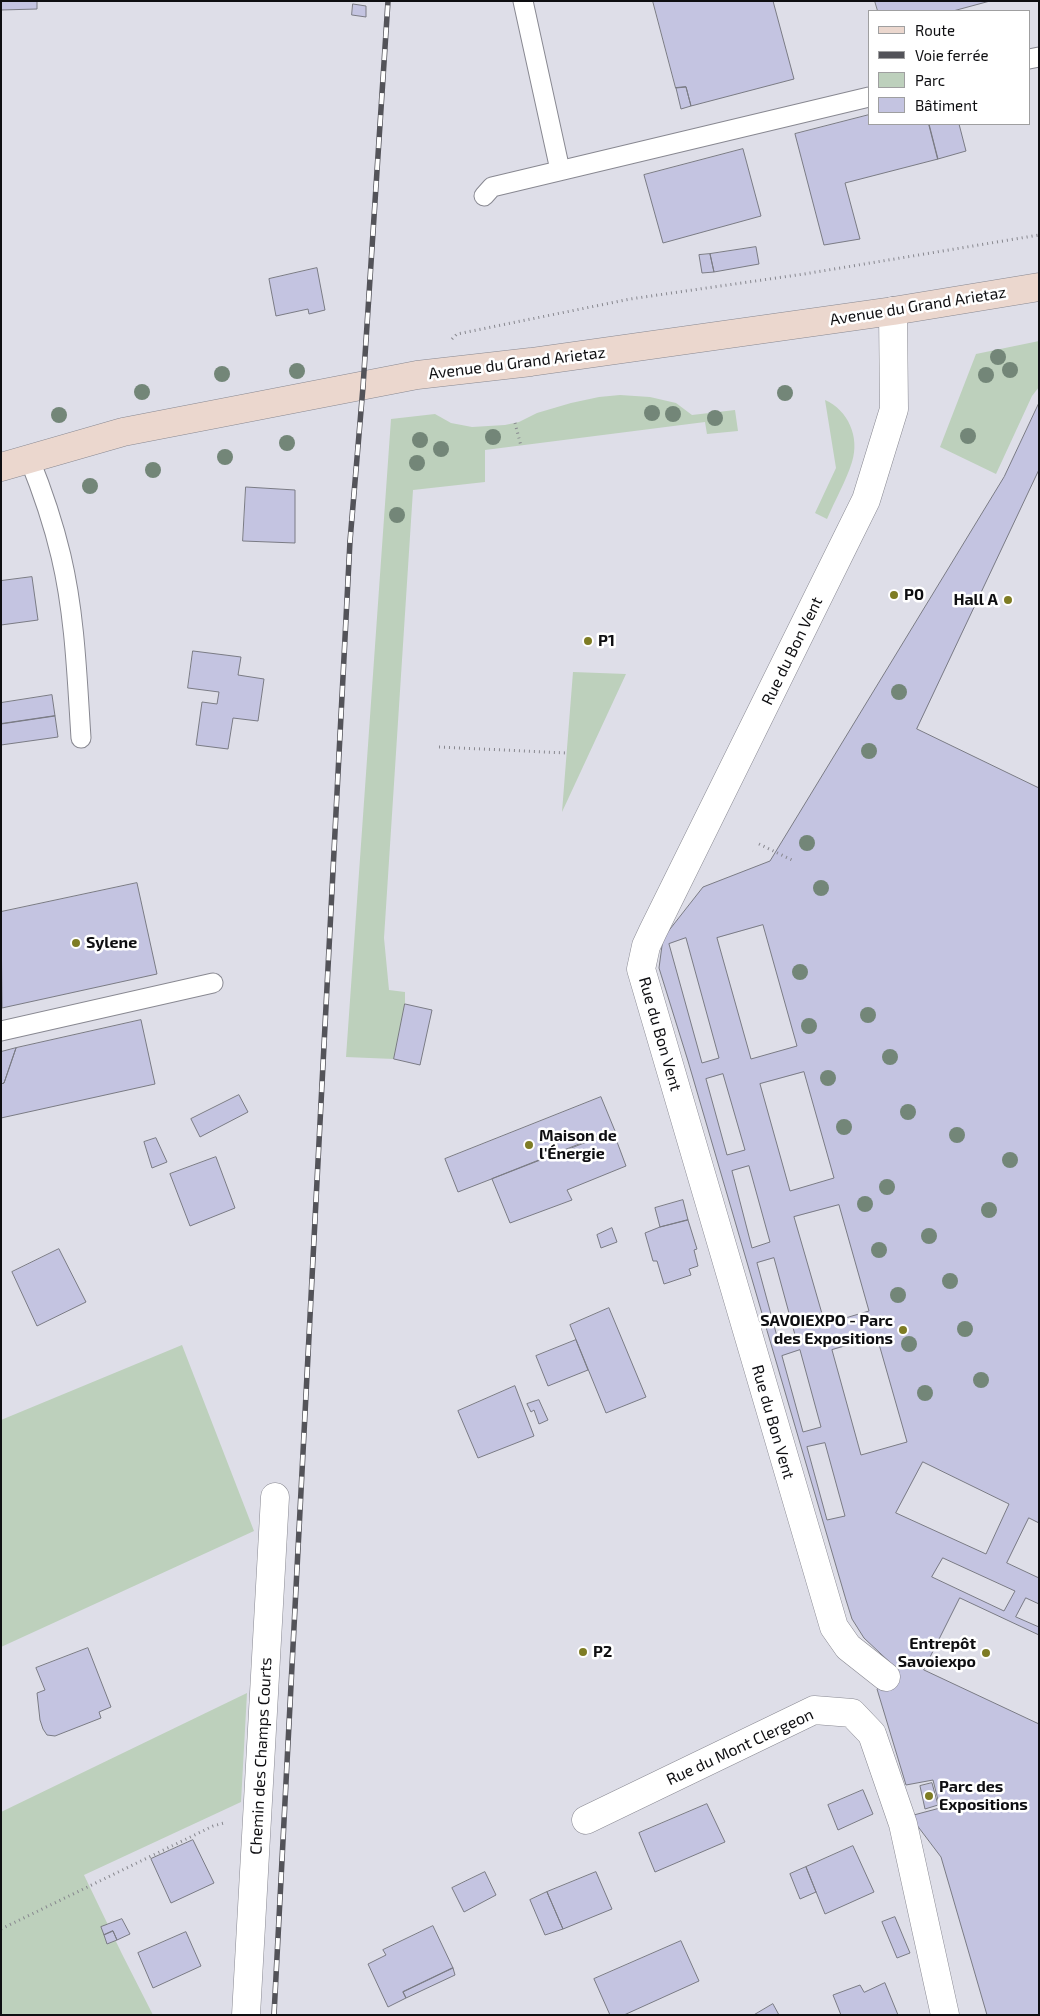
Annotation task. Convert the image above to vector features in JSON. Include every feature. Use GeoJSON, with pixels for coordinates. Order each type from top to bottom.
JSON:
{"type":"FeatureCollection","features":[{"type":"Feature","properties":{"kind":"main road","name":"Avenue du Grand Arietaz"},"geometry":{"type":"LineString","coordinates":[[1,467],[123,432],[416,375],[531,362],[893,311],[1039,287]]}},
{"type":"Feature","properties":{"kind":"street","name":"Rue du Bon Vent"},"geometry":{"type":"LineString","coordinates":[[886,1677],[848,1647],[834,1627],[641,969],[650,938],[866,500],[894,409],[893,311]]}},
{"type":"Feature","properties":{"kind":"street","name":"Chemin des Champs Courts"},"geometry":{"type":"LineString","coordinates":[[246,2015],[276,1497]]}},
{"type":"Feature","properties":{"kind":"street","name":"Rue du Mont Clergeon"},"geometry":{"type":"LineString","coordinates":[[586,1820],[814,1710],[852,1713],[872,1734],[903,1824],[946,2015]]}},
{"type":"Feature","properties":{"kind":"lane"},"geometry":{"type":"LineString","coordinates":[[523,1],[560,170]]}},
{"type":"Feature","properties":{"kind":"lane"},"geometry":{"type":"LineString","coordinates":[[484,196],[492,187],[868,97]]}},
{"type":"Feature","properties":{"kind":"lane"},"geometry":{"type":"LineString","coordinates":[[29,458],[45,499],[61,557],[74,640],[81,738]]}},
{"type":"Feature","properties":{"kind":"lane"},"geometry":{"type":"LineString","coordinates":[[1,1031],[213,983]]}},
{"type":"Feature","properties":{"kind":"path"},"geometry":{"type":"LineString","coordinates":[[416,375],[457,334],[630,299],[804,274],[1039,235]]}},
{"type":"Feature","properties":{"kind":"path"},"geometry":{"type":"LineString","coordinates":[[515,423],[521,446]]}},
{"type":"Feature","properties":{"kind":"path"},"geometry":{"type":"LineString","coordinates":[[438,747],[567,753]]}},
{"type":"Feature","properties":{"kind":"path"},"geometry":{"type":"LineString","coordinates":[[759,844],[794,861]]}},
{"type":"Feature","properties":{"kind":"path"},"geometry":{"type":"LineString","coordinates":[[1,1929],[214,1826],[258,1813]]}},
{"type":"Feature","properties":{"kind":"green space"},"geometry":{"type":"Polygon","coordinates":[[[1039,341],[1039,387],[1032,396],[996,474],[940,447],[976,354],[1039,341]]]}},
{"type":"Feature","properties":{"kind":"green space"},"geometry":{"type":"Polygon","coordinates":[[[620,395],[650,397],[676,403],[692,415],[735,410],[738,431],[707,434],[705,422],[485,450],[485,482],[413,490],[384,938],[389,990],[405,992],[405,1004],[394,1059],[346,1057],[391,419],[435,414],[451,423],[472,427],[505,425],[519,422],[537,413],[571,403],[620,395]]]}},
{"type":"Feature","properties":{"kind":"green space"},"geometry":{"type":"Polygon","coordinates":[[[825,400],[840,410],[846,417],[853,434],[854,443],[854,453],[850,469],[827,519],[815,513],[836,468],[825,400]]]}},
{"type":"Feature","properties":{"kind":"green space"},"geometry":{"type":"Polygon","coordinates":[[[573,672],[626,674],[562,812],[573,672]]]}},
{"type":"Feature","properties":{"kind":"green space"},"geometry":{"type":"Polygon","coordinates":[[[182,1345],[254,1531],[1,1647],[1,1420],[182,1345]]]}},
{"type":"Feature","properties":{"kind":"green space"},"geometry":{"type":"Polygon","coordinates":[[[247,1693],[241,1802],[84,1875],[153,2015],[1,2015],[1,1812],[247,1693]]]}},
{"type":"Feature","properties":{"kind":"building"},"geometry":{"type":"Polygon","coordinates":[[[1,1],[37,1],[37,9],[1,10],[1,1]]]}},
{"type":"Feature","properties":{"kind":"building"},"geometry":{"type":"Polygon","coordinates":[[[653,1],[773,1],[794,79],[691,106],[686,87],[676,88],[653,1]]]}},
{"type":"Feature","properties":{"kind":"building"},"geometry":{"type":"Polygon","coordinates":[[[875,1],[990,1],[957,10],[878,10],[875,1]]]}},
{"type":"Feature","properties":{"kind":"building"},"geometry":{"type":"Polygon","coordinates":[[[353,4],[366,6],[366,17],[352,15],[353,4]]]}},
{"type":"Feature","properties":{"kind":"building"},"geometry":{"type":"Polygon","coordinates":[[[686,87],[691,106],[681,109],[676,88],[686,87]]]}},
{"type":"Feature","properties":{"kind":"building"},"geometry":{"type":"Polygon","coordinates":[[[868,115],[868,125],[929,125],[938,159],[845,183],[860,239],[824,245],[795,134],[868,115]]]}},
{"type":"Feature","properties":{"kind":"building"},"geometry":{"type":"Polygon","coordinates":[[[929,125],[959,125],[966,151],[938,159],[929,125]]]}},
{"type":"Feature","properties":{"kind":"building"},"geometry":{"type":"Polygon","coordinates":[[[743,149],[761,216],[663,243],[644,175],[743,149]]]}},
{"type":"Feature","properties":{"kind":"building"},"geometry":{"type":"Polygon","coordinates":[[[756,247],[759,264],[714,272],[710,254],[756,247]]]}},
{"type":"Feature","properties":{"kind":"building"},"geometry":{"type":"Polygon","coordinates":[[[710,254],[714,272],[702,273],[699,255],[710,254]]]}},
{"type":"Feature","properties":{"kind":"building"},"geometry":{"type":"Polygon","coordinates":[[[317,268],[325,310],[309,314],[308,309],[276,316],[269,279],[317,268]]]}},
{"type":"Feature","properties":{"kind":"building","name":"SAVOIEXPO - Parc des Expositions"},"geometry":{"type":"Polygon","coordinates":[[[1039,403],[1039,2015],[987,2015],[941,1857],[910,1816],[940,1808],[933,1780],[906,1785],[877,1689],[897,1669],[864,1638],[852,1619],[659,968],[663,938],[703,887],[770,861],[1004,477],[1039,403]]]}},
{"type":"Feature","properties":{"kind":"building","name":"Hall A"},"geometry":{"type":"Polygon","coordinates":[[[1039,470],[1039,788],[917,729],[1039,470]]]}},
{"type":"Feature","properties":{"kind":"building"},"geometry":{"type":"Polygon","coordinates":[[[246,487],[295,490],[295,543],[243,541],[246,487]]]}},
{"type":"Feature","properties":{"kind":"building"},"geometry":{"type":"Polygon","coordinates":[[[32,577],[38,620],[1,625],[1,581],[32,577]]]}},
{"type":"Feature","properties":{"kind":"building"},"geometry":{"type":"Polygon","coordinates":[[[193,651],[241,657],[238,675],[264,679],[258,721],[233,718],[228,749],[196,745],[202,702],[217,704],[219,692],[188,688],[193,651]]]}},
{"type":"Feature","properties":{"kind":"building"},"geometry":{"type":"Polygon","coordinates":[[[52,695],[55,716],[1,724],[1,703],[52,695]]]}},
{"type":"Feature","properties":{"kind":"building"},"geometry":{"type":"Polygon","coordinates":[[[55,716],[58,737],[1,745],[1,724],[55,716]]]}},
{"type":"Feature","properties":{"kind":"building","name":"Sylene"},"geometry":{"type":"Polygon","coordinates":[[[137,883],[157,974],[2,1008],[1,912],[137,883]]]}},
{"type":"Feature","properties":{"kind":"building"},"geometry":{"type":"Polygon","coordinates":[[[763,925],[797,1046],[751,1059],[717,938],[763,925]]]}},
{"type":"Feature","properties":{"kind":"building"},"geometry":{"type":"Polygon","coordinates":[[[686,938],[719,1058],[702,1063],[669,944],[686,938]]]}},
{"type":"Feature","properties":{"kind":"building"},"geometry":{"type":"Polygon","coordinates":[[[405,1004],[432,1010],[420,1065],[394,1059],[405,1004]]]}},
{"type":"Feature","properties":{"kind":"building"},"geometry":{"type":"Polygon","coordinates":[[[141,1020],[155,1084],[1,1118],[1,1084],[4,1083],[16,1048],[141,1020]]]}},
{"type":"Feature","properties":{"kind":"building"},"geometry":{"type":"Polygon","coordinates":[[[16,1048],[4,1083],[1,1084],[1,1052],[16,1048]]]}},
{"type":"Feature","properties":{"kind":"building"},"geometry":{"type":"Polygon","coordinates":[[[804,1072],[834,1178],[790,1191],[760,1084],[804,1072]]]}},
{"type":"Feature","properties":{"kind":"building"},"geometry":{"type":"Polygon","coordinates":[[[723,1074],[745,1150],[727,1155],[706,1079],[723,1074]]]}},
{"type":"Feature","properties":{"kind":"building"},"geometry":{"type":"Polygon","coordinates":[[[239,1095],[248,1112],[200,1137],[191,1119],[239,1095]]]}},
{"type":"Feature","properties":{"kind":"building","name":"Maison de l'Énergie"},"geometry":{"type":"Polygon","coordinates":[[[601,1097],[615,1131],[458,1192],[445,1159],[601,1097]]]}},
{"type":"Feature","properties":{"kind":"building"},"geometry":{"type":"Polygon","coordinates":[[[613,1131],[626,1166],[567,1190],[572,1200],[510,1223],[492,1179],[613,1131]]]}},
{"type":"Feature","properties":{"kind":"building"},"geometry":{"type":"Polygon","coordinates":[[[156,1138],[167,1162],[152,1168],[144,1142],[156,1138]]]}},
{"type":"Feature","properties":{"kind":"building"},"geometry":{"type":"Polygon","coordinates":[[[216,1157],[235,1208],[190,1226],[170,1174],[216,1157]]]}},
{"type":"Feature","properties":{"kind":"building"},"geometry":{"type":"Polygon","coordinates":[[[749,1166],[770,1242],[752,1248],[732,1171],[749,1166]]]}},
{"type":"Feature","properties":{"kind":"building"},"geometry":{"type":"Polygon","coordinates":[[[683,1200],[688,1220],[660,1227],[655,1208],[683,1200]]]}},
{"type":"Feature","properties":{"kind":"building"},"geometry":{"type":"Polygon","coordinates":[[[839,1205],[869,1311],[825,1324],[794,1217],[839,1205]]]}},
{"type":"Feature","properties":{"kind":"building"},"geometry":{"type":"Polygon","coordinates":[[[688,1220],[697,1249],[694,1250],[698,1266],[689,1269],[691,1275],[664,1284],[657,1261],[653,1261],[645,1233],[688,1220]]]}},
{"type":"Feature","properties":{"kind":"building"},"geometry":{"type":"Polygon","coordinates":[[[612,1228],[617,1242],[601,1248],[597,1235],[612,1228]]]}},
{"type":"Feature","properties":{"kind":"building"},"geometry":{"type":"Polygon","coordinates":[[[59,1249],[86,1302],[37,1326],[12,1272],[59,1249]]]}},
{"type":"Feature","properties":{"kind":"building"},"geometry":{"type":"Polygon","coordinates":[[[774,1258],[795,1335],[778,1340],[757,1263],[774,1258]]]}},
{"type":"Feature","properties":{"kind":"building"},"geometry":{"type":"Polygon","coordinates":[[[609,1308],[646,1397],[606,1413],[570,1325],[609,1308]]]}},
{"type":"Feature","properties":{"kind":"building"},"geometry":{"type":"Polygon","coordinates":[[[877,1337],[907,1442],[861,1455],[832,1350],[877,1337]]]}},
{"type":"Feature","properties":{"kind":"building"},"geometry":{"type":"Polygon","coordinates":[[[576,1340],[588,1370],[548,1386],[536,1356],[576,1340]]]}},
{"type":"Feature","properties":{"kind":"building"},"geometry":{"type":"Polygon","coordinates":[[[800,1350],[821,1427],[803,1432],[782,1356],[800,1350]]]}},
{"type":"Feature","properties":{"kind":"building"},"geometry":{"type":"Polygon","coordinates":[[[515,1386],[534,1436],[478,1458],[458,1411],[515,1386]]]}},
{"type":"Feature","properties":{"kind":"building"},"geometry":{"type":"Polygon","coordinates":[[[539,1400],[548,1420],[539,1424],[534,1410],[531,1412],[527,1404],[539,1400]]]}},
{"type":"Feature","properties":{"kind":"building"},"geometry":{"type":"Polygon","coordinates":[[[825,1443],[845,1516],[827,1520],[807,1447],[825,1443]]]}},
{"type":"Feature","properties":{"kind":"building"},"geometry":{"type":"Polygon","coordinates":[[[923,1462],[1009,1504],[986,1554],[896,1513],[923,1462]]]}},
{"type":"Feature","properties":{"kind":"building"},"geometry":{"type":"Polygon","coordinates":[[[1029,1518],[1039,1523],[1039,1578],[1007,1563],[1029,1518]]]}},
{"type":"Feature","properties":{"kind":"building"},"geometry":{"type":"Polygon","coordinates":[[[943,1558],[1015,1591],[1004,1611],[932,1577],[943,1558]]]}},
{"type":"Feature","properties":{"kind":"building","name":"Entrepôt Savoiexpo"},"geometry":{"type":"Polygon","coordinates":[[[960,1598],[1039,1635],[1039,1724],[924,1670],[960,1598]]]}},
{"type":"Feature","properties":{"kind":"building"},"geometry":{"type":"Polygon","coordinates":[[[1026,1598],[1039,1604],[1039,1627],[1016,1617],[1026,1598]]]}},
{"type":"Feature","properties":{"kind":"building"},"geometry":{"type":"Polygon","coordinates":[[[88,1648],[111,1707],[99,1712],[101,1718],[55,1736],[47,1735],[40,1720],[37,1693],[45,1690],[36,1668],[88,1648]]]}},
{"type":"Feature","properties":{"kind":"building","name":"Parc des Expositions"},"geometry":{"type":"Polygon","coordinates":[[[932,1783],[938,1805],[925,1809],[920,1786],[932,1783]]]}},
{"type":"Feature","properties":{"kind":"building"},"geometry":{"type":"Polygon","coordinates":[[[863,1790],[873,1814],[838,1830],[828,1805],[863,1790]]]}},
{"type":"Feature","properties":{"kind":"building"},"geometry":{"type":"Polygon","coordinates":[[[707,1804],[725,1842],[655,1872],[639,1833],[707,1804]]]}},
{"type":"Feature","properties":{"kind":"building"},"geometry":{"type":"Polygon","coordinates":[[[193,1840],[214,1883],[171,1903],[151,1859],[193,1840]]]}},
{"type":"Feature","properties":{"kind":"building"},"geometry":{"type":"Polygon","coordinates":[[[853,1846],[874,1892],[825,1914],[806,1867],[853,1846]]]}},
{"type":"Feature","properties":{"kind":"building"},"geometry":{"type":"Polygon","coordinates":[[[806,1867],[816,1892],[800,1899],[790,1874],[806,1867]]]}},
{"type":"Feature","properties":{"kind":"building"},"geometry":{"type":"Polygon","coordinates":[[[485,1872],[496,1895],[464,1912],[452,1888],[485,1872]]]}},
{"type":"Feature","properties":{"kind":"building"},"geometry":{"type":"Polygon","coordinates":[[[596,1872],[612,1909],[563,1929],[547,1892],[596,1872]]]}},
{"type":"Feature","properties":{"kind":"building"},"geometry":{"type":"Polygon","coordinates":[[[547,1892],[563,1929],[545,1935],[530,1900],[547,1892]]]}},
{"type":"Feature","properties":{"kind":"building"},"geometry":{"type":"Polygon","coordinates":[[[895,1917],[910,1953],[897,1958],[882,1922],[895,1917]]]}},
{"type":"Feature","properties":{"kind":"building"},"geometry":{"type":"Polygon","coordinates":[[[122,1919],[130,1934],[117,1940],[113,1931],[104,1935],[101,1927],[122,1919]]]}},
{"type":"Feature","properties":{"kind":"building"},"geometry":{"type":"Polygon","coordinates":[[[433,1926],[453,1968],[403,1992],[406,1998],[388,2007],[368,1964],[386,1955],[383,1950],[433,1926]]]}},
{"type":"Feature","properties":{"kind":"building"},"geometry":{"type":"Polygon","coordinates":[[[113,1931],[117,1940],[107,1944],[104,1935],[113,1931]]]}},
{"type":"Feature","properties":{"kind":"building"},"geometry":{"type":"Polygon","coordinates":[[[186,1932],[201,1966],[153,1988],[138,1953],[186,1932]]]}},
{"type":"Feature","properties":{"kind":"building"},"geometry":{"type":"Polygon","coordinates":[[[681,1941],[699,1981],[624,2015],[610,2015],[594,1979],[681,1941]]]}},
{"type":"Feature","properties":{"kind":"building"},"geometry":{"type":"Polygon","coordinates":[[[453,1968],[455,1975],[406,1998],[403,1992],[453,1968]]]}},
{"type":"Feature","properties":{"kind":"building"},"geometry":{"type":"Polygon","coordinates":[[[885,1983],[898,2015],[841,2015],[833,1995],[860,1985],[864,1992],[885,1983]]]}},
{"type":"Feature","properties":{"kind":"building"},"geometry":{"type":"Polygon","coordinates":[[[773,2004],[779,2015],[754,2015],[773,2004]]]}},
{"type":"Feature","properties":{"kind":"railway"},"geometry":{"type":"LineString","coordinates":[[274,2015],[350,541],[363,387],[388,1]]}},
{"type":"Feature","properties":{"kind":"place","name":"P0"},"geometry":{"type":"Point","coordinates":[894,595]}},
{"type":"Feature","properties":{"kind":"place","name":"Hall A"},"geometry":{"type":"Point","coordinates":[1008,600]}},
{"type":"Feature","properties":{"kind":"place","name":"P1"},"geometry":{"type":"Point","coordinates":[588,641]}},
{"type":"Feature","properties":{"kind":"place","name":"Sylene"},"geometry":{"type":"Point","coordinates":[76,943]}},
{"type":"Feature","properties":{"kind":"place","name":"Maison de l'Énergie"},"geometry":{"type":"Point","coordinates":[529,1145]}},
{"type":"Feature","properties":{"kind":"place","name":"SAVOIEXPO - Parc des Expositions"},"geometry":{"type":"Point","coordinates":[903,1330]}},
{"type":"Feature","properties":{"kind":"place","name":"P2"},"geometry":{"type":"Point","coordinates":[583,1652]}},
{"type":"Feature","properties":{"kind":"place","name":"Entrepôt Savoiexpo"},"geometry":{"type":"Point","coordinates":[986,1653]}},
{"type":"Feature","properties":{"kind":"place","name":"Parc des Expositions"},"geometry":{"type":"Point","coordinates":[929,1796]}}]}
